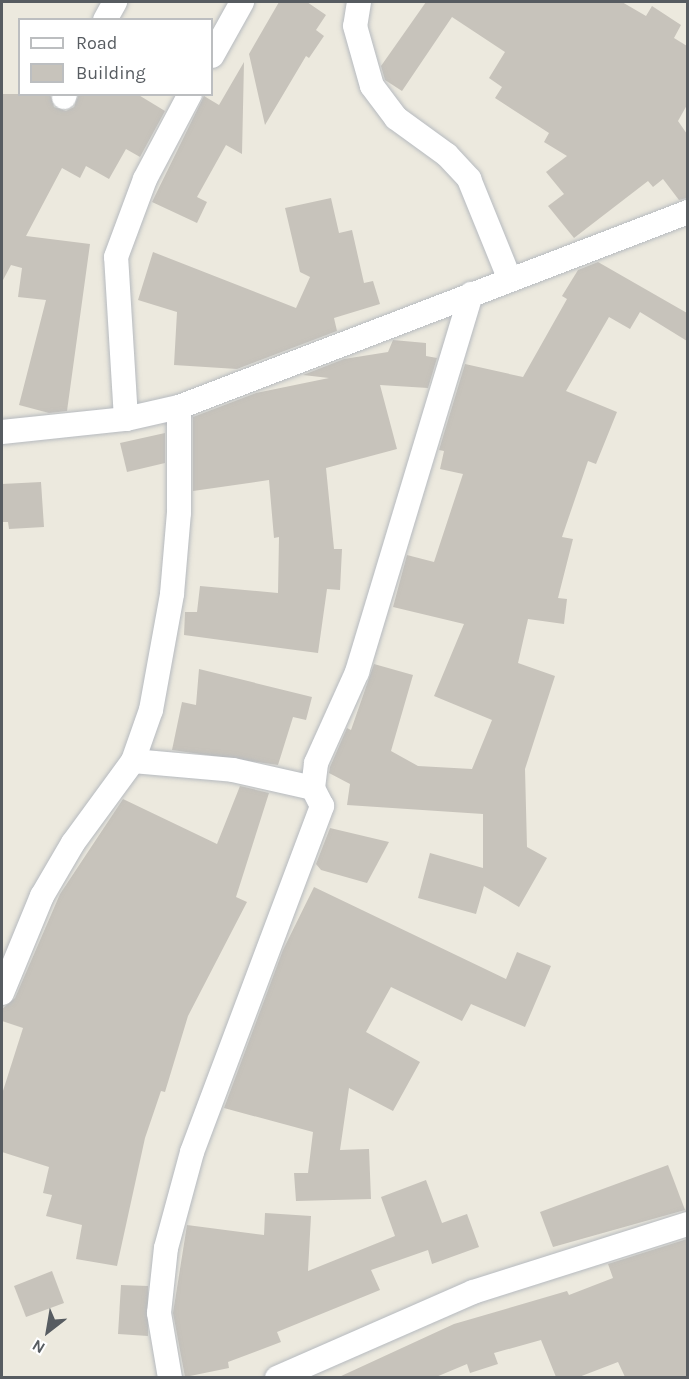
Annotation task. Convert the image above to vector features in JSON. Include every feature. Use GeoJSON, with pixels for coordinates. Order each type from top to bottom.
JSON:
{"type":"FeatureCollection","features":[{"type":"Feature","properties":{"kind":"street"},"geometry":{"type":"LineString","coordinates":[[106,18],[115,2]]}},
{"type":"Feature","properties":{"kind":"street"},"geometry":{"type":"LineString","coordinates":[[213,54],[243,2]]}},
{"type":"Feature","properties":{"kind":"street"},"geometry":{"type":"LineString","coordinates":[[359,2],[355,26],[372,86],[396,118],[447,155],[469,178],[510,280]]}},
{"type":"Feature","properties":{"kind":"street"},"geometry":{"type":"LineString","coordinates":[[126,419],[116,257],[145,179],[189,96]]}},
{"type":"Feature","properties":{"kind":"street"},"geometry":{"type":"LineString","coordinates":[[2,432],[126,419],[178,407],[687,212]]}},
{"type":"Feature","properties":{"kind":"street"},"geometry":{"type":"LineString","coordinates":[[170,1377],[159,1313],[166,1248],[219,1069],[322,806],[313,788],[316,763],[357,672],[471,294]]}},
{"type":"Feature","properties":{"kind":"street"},"geometry":{"type":"LineString","coordinates":[[2,993],[42,896],[73,843],[133,761],[151,710],[172,594],[179,513],[178,407]]}},
{"type":"Feature","properties":{"kind":"street"},"geometry":{"type":"LineString","coordinates":[[133,761],[232,770],[313,788]]}},
{"type":"Feature","properties":{"kind":"street"},"geometry":{"type":"LineString","coordinates":[[277,1377],[473,1292],[687,1224]]}},
{"type":"Feature","properties":{"kind":"building"},"geometry":{"type":"Polygon","coordinates":[[[279,2],[307,2],[326,15],[316,30],[324,36],[309,58],[306,56],[265,125],[249,54],[279,2]]]}},
{"type":"Feature","properties":{"kind":"building"},"geometry":{"type":"Polygon","coordinates":[[[426,2],[622,2],[646,16],[652,6],[681,25],[674,38],[687,46],[687,105],[678,121],[687,134],[687,198],[679,200],[663,179],[653,187],[648,181],[574,238],[548,206],[564,194],[546,172],[567,156],[544,142],[549,133],[495,98],[502,87],[489,78],[505,52],[452,17],[402,91],[385,80],[381,66],[426,2]]]}},
{"type":"Feature","properties":{"kind":"building"},"geometry":{"type":"Polygon","coordinates":[[[244,62],[242,154],[226,145],[197,197],[207,202],[197,223],[152,202],[204,96],[219,105],[244,62]]]}},
{"type":"Feature","properties":{"kind":"building"},"geometry":{"type":"Polygon","coordinates":[[[2,94],[51,96],[54,107],[66,111],[74,107],[78,96],[140,96],[165,111],[140,157],[126,149],[109,179],[86,166],[80,178],[62,168],[26,236],[90,244],[67,411],[49,413],[19,405],[46,300],[18,297],[22,268],[11,265],[2,282],[2,94]]]}},
{"type":"Feature","properties":{"kind":"building"},"geometry":{"type":"Polygon","coordinates":[[[331,198],[339,233],[352,230],[364,283],[373,281],[380,304],[334,318],[337,331],[237,369],[174,365],[177,312],[138,300],[153,252],[296,308],[310,277],[300,272],[285,208],[331,198]]]}},
{"type":"Feature","properties":{"kind":"building"},"geometry":{"type":"Polygon","coordinates":[[[598,262],[687,313],[687,341],[640,312],[630,329],[609,317],[566,391],[617,412],[596,464],[588,461],[562,537],[573,539],[558,598],[567,599],[564,624],[528,619],[518,663],[555,676],[525,769],[527,847],[547,858],[519,907],[484,886],[476,914],[418,898],[430,853],[483,868],[483,814],[347,805],[350,784],[329,773],[330,767],[347,728],[351,730],[374,664],[413,675],[391,751],[418,766],[472,769],[492,720],[434,696],[464,624],[393,607],[407,555],[434,562],[463,474],[440,469],[444,451],[439,450],[465,364],[523,377],[567,299],[562,296],[578,270],[598,262]]]}},
{"type":"Feature","properties":{"kind":"building"},"geometry":{"type":"Polygon","coordinates":[[[393,340],[426,343],[426,356],[437,358],[428,388],[380,385],[397,449],[326,468],[334,549],[342,549],[340,590],[327,589],[318,653],[184,635],[185,612],[197,612],[200,586],[278,593],[279,537],[274,538],[269,480],[193,491],[193,417],[256,393],[329,378],[303,375],[344,359],[388,352],[393,340]]]}},
{"type":"Feature","properties":{"kind":"building"},"geometry":{"type":"Polygon","coordinates":[[[165,433],[165,463],[127,472],[120,443],[165,433]]]}},
{"type":"Feature","properties":{"kind":"building"},"geometry":{"type":"Polygon","coordinates":[[[41,482],[44,527],[9,529],[8,522],[2,522],[2,484],[41,482]]]}},
{"type":"Feature","properties":{"kind":"building"},"geometry":{"type":"Polygon","coordinates":[[[199,669],[312,697],[306,720],[293,717],[278,765],[172,750],[182,702],[196,705],[199,669]]]}},
{"type":"Feature","properties":{"kind":"building"},"geometry":{"type":"Polygon","coordinates":[[[240,786],[269,793],[236,897],[247,902],[188,1016],[165,1092],[161,1091],[145,1138],[117,1266],[76,1259],[82,1225],[46,1216],[52,1195],[43,1193],[49,1167],[2,1152],[2,1094],[23,1028],[2,1021],[2,1009],[15,998],[60,894],[123,799],[217,844],[240,786]]]}},
{"type":"Feature","properties":{"kind":"building"},"geometry":{"type":"Polygon","coordinates":[[[330,828],[389,842],[367,883],[321,870],[316,864],[330,828]]]}},
{"type":"Feature","properties":{"kind":"building"},"geometry":{"type":"Polygon","coordinates":[[[314,887],[506,979],[517,952],[551,966],[525,1027],[471,1004],[462,1021],[391,987],[366,1032],[420,1062],[393,1111],[349,1088],[340,1150],[369,1149],[371,1199],[296,1201],[294,1173],[308,1173],[313,1132],[224,1108],[283,950],[314,887]]]}},
{"type":"Feature","properties":{"kind":"building"},"geometry":{"type":"Polygon","coordinates":[[[668,1165],[685,1210],[553,1247],[540,1212],[668,1165]]]}},
{"type":"Feature","properties":{"kind":"building"},"geometry":{"type":"Polygon","coordinates":[[[426,1180],[442,1223],[467,1214],[479,1247],[432,1264],[428,1250],[371,1270],[380,1290],[277,1332],[281,1342],[228,1362],[229,1368],[185,1377],[173,1313],[187,1225],[264,1235],[265,1213],[311,1216],[308,1271],[395,1236],[381,1197],[426,1180]]]}},
{"type":"Feature","properties":{"kind":"building"},"geometry":{"type":"Polygon","coordinates":[[[687,1239],[687,1377],[625,1377],[618,1362],[579,1377],[556,1377],[541,1340],[494,1353],[498,1364],[470,1373],[467,1364],[436,1377],[339,1377],[454,1324],[567,1291],[569,1295],[613,1278],[608,1264],[687,1239]]]}},
{"type":"Feature","properties":{"kind":"building"},"geometry":{"type":"Polygon","coordinates":[[[52,1271],[64,1303],[26,1317],[14,1286],[52,1271]]]}},
{"type":"Feature","properties":{"kind":"building"},"geometry":{"type":"Polygon","coordinates":[[[121,1285],[148,1286],[148,1336],[118,1334],[121,1285]]]}}]}
